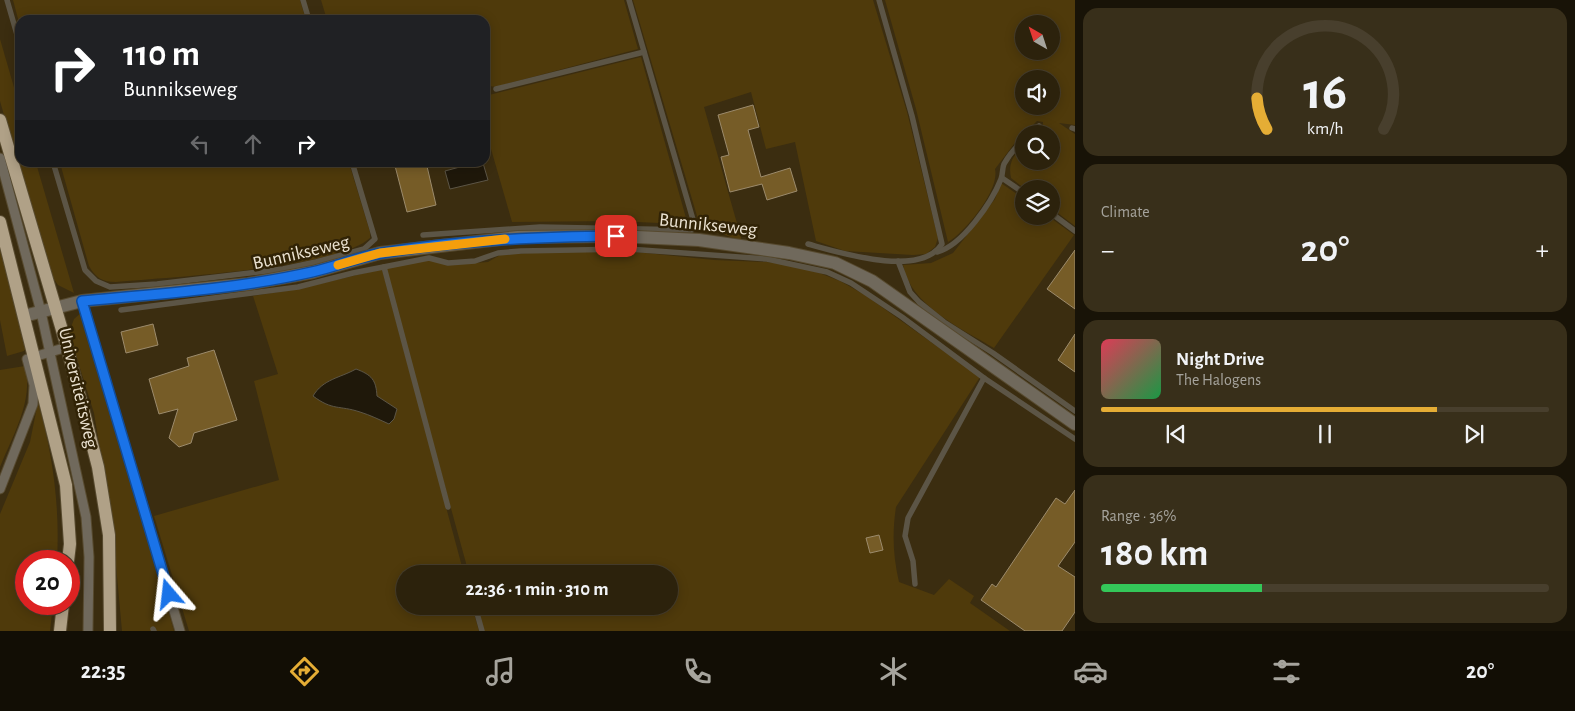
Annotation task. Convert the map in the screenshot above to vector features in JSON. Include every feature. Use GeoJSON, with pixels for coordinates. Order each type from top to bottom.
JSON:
{"type":"FeatureCollection","features":[{"type":"Feature","properties":{"kind":"main road","name":"Universiteitsweg"},"geometry":{"type":"LineString","coordinates":[[0,120],[67,347],[94,452],[106,513],[110,559],[110,631]]}},
{"type":"Feature","properties":{"kind":"main road","name":"Universiteitsweg"},"geometry":{"type":"LineString","coordinates":[[0,222],[66,484],[69,550]]}},
{"type":"Feature","properties":{"kind":"main road"},"geometry":{"type":"LineString","coordinates":[[60,631],[62,615]]}},
{"type":"Feature","properties":{"kind":"street","name":"Bunnikseweg"},"geometry":{"type":"LineString","coordinates":[[24,316],[82,301],[248,284],[313,272],[380,253],[449,244],[518,238],[596,236],[699,240],[789,253],[835,263],[872,281],[1075,424]]}},
{"type":"Feature","properties":{"kind":"lane","name":"Universiteitsweg"},"geometry":{"type":"LineString","coordinates":[[0,158],[51,352],[86,516],[89,557],[88,631]]}},
{"type":"Feature","properties":{"kind":"lane"},"geometry":{"type":"LineString","coordinates":[[82,301],[180,631]]}},
{"type":"Feature","properties":{"kind":"lane"},"geometry":{"type":"LineString","coordinates":[[0,489],[33,404],[34,385],[27,359],[67,347]]}},
{"type":"Feature","properties":{"kind":"shaded area"},"geometry":{"type":"Polygon","coordinates":[[[13,0],[300,0],[304,15],[17,15],[13,0]]]}},
{"type":"Feature","properties":{"kind":"shaded area"},"geometry":{"type":"Polygon","coordinates":[[[321,0],[624,0],[638,49],[495,87],[490,86],[490,15],[326,15],[321,0]]]}},
{"type":"Feature","properties":{"kind":"shaded area"},"geometry":{"type":"Polygon","coordinates":[[[633,0],[873,0],[907,112],[938,238],[935,247],[926,254],[913,255],[845,251],[816,241],[795,142],[766,149],[751,92],[704,107],[742,241],[700,226],[633,0]]]}},
{"type":"Feature","properties":{"kind":"shaded area"},"geometry":{"type":"Polygon","coordinates":[[[885,0],[1075,0],[1075,125],[1059,123],[1075,134],[1075,226],[1060,215],[1060,180],[1015,181],[1011,178],[1010,168],[1015,156],[1015,170],[1060,170],[1060,125],[1043,125],[1043,122],[1037,121],[1033,125],[1015,125],[1015,143],[995,169],[995,178],[987,199],[972,220],[948,242],[916,109],[885,0]]]}},
{"type":"Feature","properties":{"kind":"shaded area"},"geometry":{"type":"Polygon","coordinates":[[[0,39],[15,91],[15,153],[0,101],[0,39]]]}},
{"type":"Feature","properties":{"kind":"shaded area"},"geometry":{"type":"Polygon","coordinates":[[[641,57],[686,218],[682,224],[614,221],[512,222],[490,145],[490,95],[641,57]]]}},
{"type":"Feature","properties":{"kind":"shaded area"},"geometry":{"type":"Polygon","coordinates":[[[19,167],[37,167],[74,293],[58,285],[49,272],[19,167]]]}},
{"type":"Feature","properties":{"kind":"shaded area"},"geometry":{"type":"Polygon","coordinates":[[[61,167],[350,167],[370,232],[370,238],[351,249],[323,257],[250,270],[116,282],[103,280],[94,274],[89,266],[61,167]]]}},
{"type":"Feature","properties":{"kind":"shaded area"},"geometry":{"type":"Polygon","coordinates":[[[460,167],[484,167],[488,180],[450,189],[445,171],[460,167]]]}},
{"type":"Feature","properties":{"kind":"shaded area"},"geometry":{"type":"Polygon","coordinates":[[[1001,183],[1015,193],[1015,225],[1060,225],[1074,235],[994,348],[953,324],[926,304],[908,279],[903,265],[931,263],[953,253],[995,199],[1001,183]]]}},
{"type":"Feature","properties":{"kind":"shaded area"},"geometry":{"type":"Polygon","coordinates":[[[0,243],[26,348],[24,351],[7,356],[0,320],[0,243]]]}},
{"type":"Feature","properties":{"kind":"shaded area"},"geometry":{"type":"Polygon","coordinates":[[[559,251],[626,251],[714,260],[767,262],[804,267],[840,281],[865,295],[980,377],[896,507],[894,526],[895,563],[899,582],[934,595],[949,579],[974,596],[970,603],[1010,631],[484,631],[480,615],[678,615],[678,565],[467,565],[385,268],[431,260],[447,265],[488,262],[500,255],[559,251]]]}},
{"type":"Feature","properties":{"kind":"shaded area"},"geometry":{"type":"Polygon","coordinates":[[[382,269],[462,565],[396,565],[396,615],[475,615],[479,631],[189,631],[154,516],[279,480],[254,381],[278,374],[253,296],[298,289],[382,269]]]}},
{"type":"Feature","properties":{"kind":"shaded area"},"geometry":{"type":"Polygon","coordinates":[[[81,313],[174,631],[122,631],[112,521],[94,413],[69,333],[74,319],[81,313]]]}},
{"type":"Feature","properties":{"kind":"shaded area"},"geometry":{"type":"Polygon","coordinates":[[[25,366],[27,392],[21,417],[0,467],[0,370],[25,366]]]}},
{"type":"Feature","properties":{"kind":"shaded area"},"geometry":{"type":"Polygon","coordinates":[[[356,369],[372,379],[376,386],[377,396],[397,409],[394,419],[389,424],[360,412],[331,406],[313,396],[327,382],[356,369]]]}},
{"type":"Feature","properties":{"kind":"shaded area"},"geometry":{"type":"Polygon","coordinates":[[[38,402],[48,442],[54,481],[58,550],[15,550],[15,615],[52,615],[50,631],[0,631],[0,514],[30,442],[38,402]]]}},
{"type":"Feature","properties":{"kind":"building"},"geometry":{"type":"Polygon","coordinates":[[[753,105],[759,127],[748,130],[761,177],[790,168],[797,191],[767,200],[762,184],[730,192],[721,157],[729,155],[718,115],[753,105]]]}},
{"type":"Feature","properties":{"kind":"building"},"geometry":{"type":"Polygon","coordinates":[[[395,167],[427,167],[436,205],[407,212],[395,167]]]}},
{"type":"Feature","properties":{"kind":"building"},"geometry":{"type":"Polygon","coordinates":[[[1075,250],[1075,309],[1047,289],[1075,250]]]}},
{"type":"Feature","properties":{"kind":"building"},"geometry":{"type":"Polygon","coordinates":[[[153,324],[158,345],[126,353],[121,332],[153,324]]]}},
{"type":"Feature","properties":{"kind":"building"},"geometry":{"type":"Polygon","coordinates":[[[1075,334],[1075,372],[1058,360],[1075,334]]]}},
{"type":"Feature","properties":{"kind":"building"},"geometry":{"type":"Polygon","coordinates":[[[214,350],[237,420],[194,433],[191,443],[179,447],[169,438],[178,409],[159,414],[149,379],[189,366],[187,358],[214,350]]]}},
{"type":"Feature","properties":{"kind":"building"},"geometry":{"type":"Polygon","coordinates":[[[1075,490],[1075,542],[1058,566],[1075,577],[1075,612],[1062,631],[1025,631],[981,600],[992,584],[996,587],[1056,498],[1065,504],[1075,490]]]}},
{"type":"Feature","properties":{"kind":"building"},"geometry":{"type":"Polygon","coordinates":[[[879,535],[883,550],[870,553],[866,538],[879,535]]]}},
{"type":"Feature","properties":{"kind":"waterway"},"geometry":{"type":"LineString","coordinates":[[7,0],[15,28]]}},
{"type":"Feature","properties":{"kind":"waterway"},"geometry":{"type":"LineString","coordinates":[[303,0],[308,15]]}},
{"type":"Feature","properties":{"kind":"waterway"},"geometry":{"type":"LineString","coordinates":[[423,235],[540,227],[692,230],[694,223],[629,0]]}},
{"type":"Feature","properties":{"kind":"waterway"},"geometry":{"type":"LineString","coordinates":[[808,244],[859,257],[899,261],[916,260],[931,254],[942,244],[912,116],[879,0]]}},
{"type":"Feature","properties":{"kind":"waterway"},"geometry":{"type":"LineString","coordinates":[[496,89],[644,52]]}},
{"type":"Feature","properties":{"kind":"waterway"},"geometry":{"type":"LineString","coordinates":[[937,252],[947,248],[956,241],[975,222],[991,199],[1001,179],[1003,166],[1015,149]]}},
{"type":"Feature","properties":{"kind":"waterway"},"geometry":{"type":"LineString","coordinates":[[54,167],[85,270],[96,281],[110,287],[157,284],[283,269],[364,249],[375,239],[353,167]]}},
{"type":"Feature","properties":{"kind":"waterway"},"geometry":{"type":"LineString","coordinates":[[1002,178],[1015,187]]}},
{"type":"Feature","properties":{"kind":"waterway"},"geometry":{"type":"LineString","coordinates":[[1060,220],[1075,231]]}},
{"type":"Feature","properties":{"kind":"waterway"},"geometry":{"type":"LineString","coordinates":[[121,310],[298,287],[353,273],[429,258],[448,263],[475,261],[498,253],[521,251],[628,249],[767,259],[827,272],[851,283],[902,317],[984,378]]}},
{"type":"Feature","properties":{"kind":"waterway"},"geometry":{"type":"LineString","coordinates":[[898,261],[910,292],[919,302],[944,322],[993,353],[1075,411]]}},
{"type":"Feature","properties":{"kind":"waterway"},"geometry":{"type":"LineString","coordinates":[[384,267],[448,507]]}},
{"type":"Feature","properties":{"kind":"waterway"},"geometry":{"type":"LineString","coordinates":[[915,584],[913,561],[905,536],[908,518],[984,378],[1075,439]]}},
{"type":"Feature","properties":{"kind":"waterway"},"geometry":{"type":"LineString","coordinates":[[478,615],[482,631]]}},
{"type":"Feature","properties":{"kind":"slow traffic"},"geometry":{"type":"LineString","coordinates":[[338,265],[380,253],[505,239]]}},
{"type":"Feature","properties":{"kind":"route"},"geometry":{"type":"LineString","coordinates":[[169,594],[82,301],[248,284],[313,272],[380,253],[449,244],[518,238],[616,236]]}}]}
